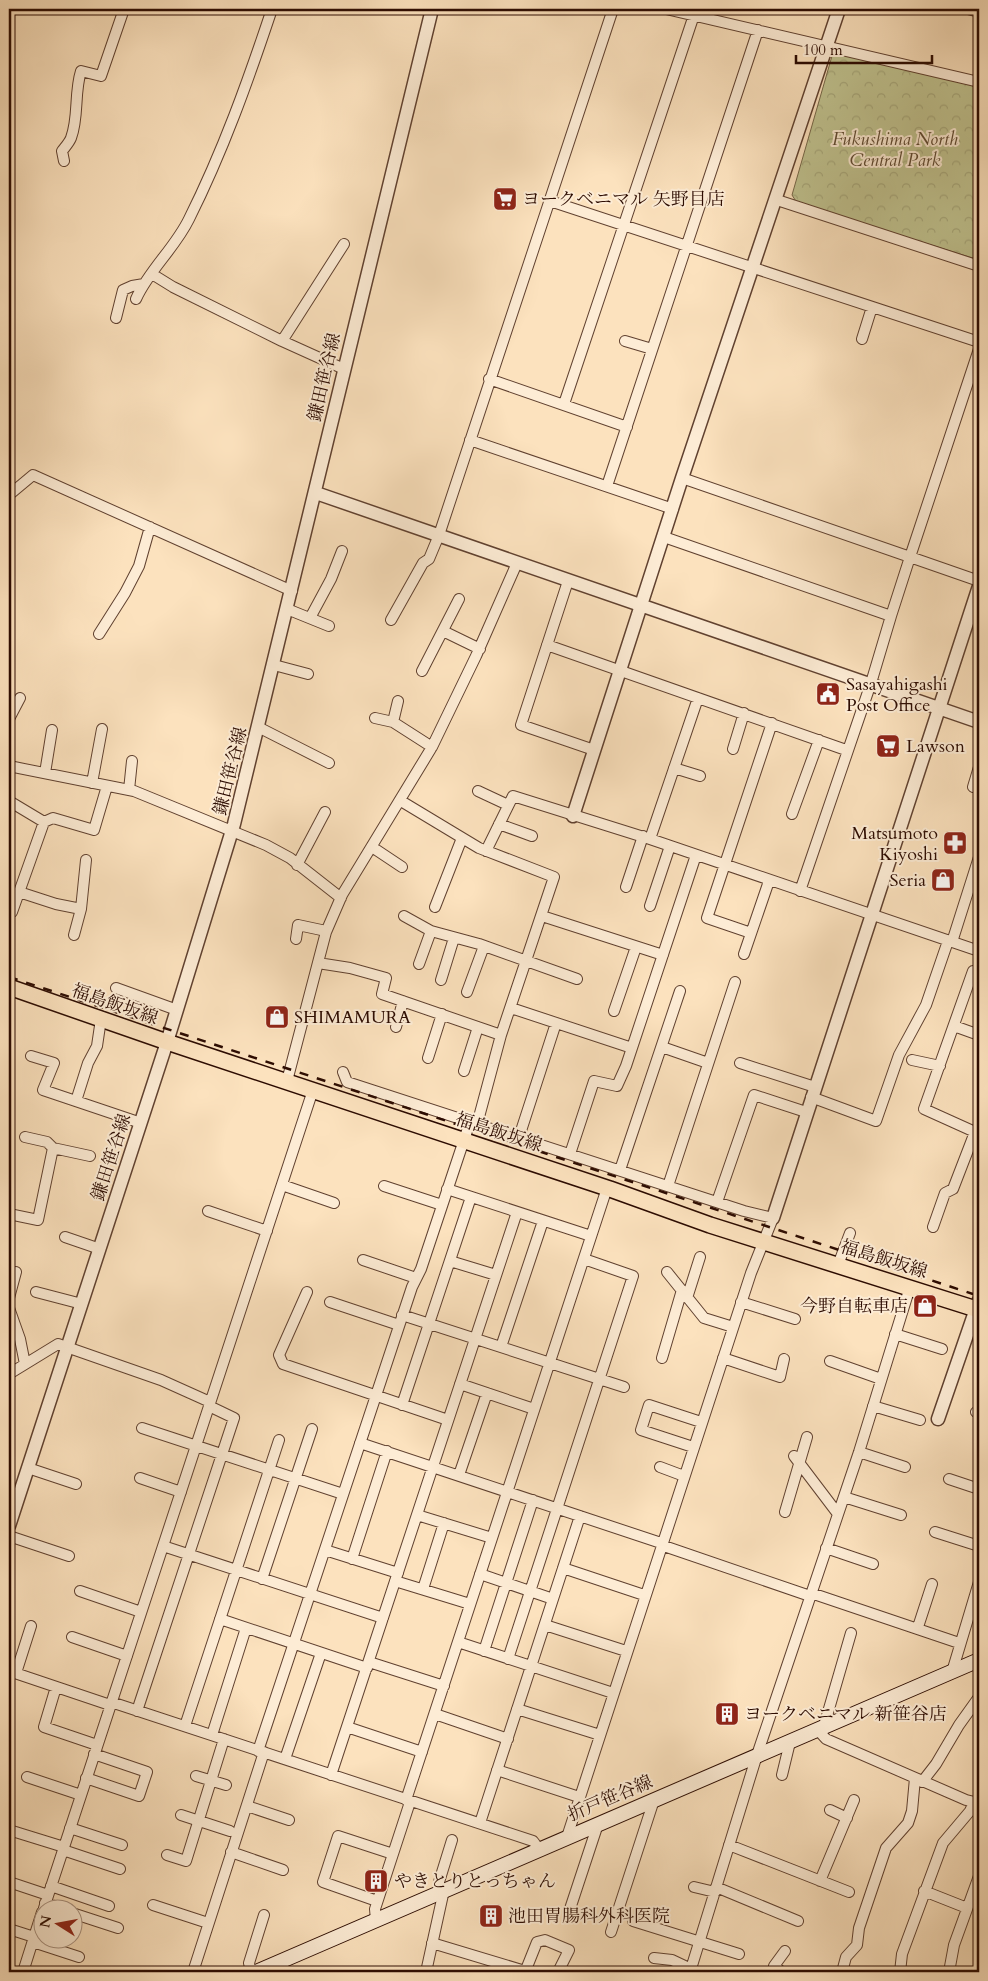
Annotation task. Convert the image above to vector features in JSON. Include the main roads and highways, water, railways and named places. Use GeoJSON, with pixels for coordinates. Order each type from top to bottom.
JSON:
{"type":"FeatureCollection","features":[{"type":"Feature","properties":{"kind":"main road","name":"福島飯坂線"},"geometry":{"type":"LineString","coordinates":[[9,987],[167,1042],[763,1241],[978,1306]]}},
{"type":"Feature","properties":{"kind":"main road","name":"折戸笹谷線"},"geometry":{"type":"LineString","coordinates":[[256,1972],[979,1660]]}},
{"type":"Feature","properties":{"kind":"railway"},"geometry":{"type":"LineString","coordinates":[[9,977],[979,1296]]}},
{"type":"Feature","properties":{"kind":"place","name":"ヨークベニマル 矢野目店"},"geometry":{"type":"Point","coordinates":[505,199]}},
{"type":"Feature","properties":{"kind":"place","name":"Sasayahigashi Post Office"},"geometry":{"type":"Point","coordinates":[828,694]}},
{"type":"Feature","properties":{"kind":"place","name":"Lawson"},"geometry":{"type":"Point","coordinates":[888,746]}},
{"type":"Feature","properties":{"kind":"place","name":"Matsumoto Kiyoshi"},"geometry":{"type":"Point","coordinates":[955,843]}},
{"type":"Feature","properties":{"kind":"place","name":"Seria"},"geometry":{"type":"Point","coordinates":[943,880]}},
{"type":"Feature","properties":{"kind":"place","name":"SHIMAMURA"},"geometry":{"type":"Point","coordinates":[277,1017]}},
{"type":"Feature","properties":{"kind":"place","name":"今野自転車店"},"geometry":{"type":"Point","coordinates":[925,1306]}},
{"type":"Feature","properties":{"kind":"place","name":"ヨークベニマル 新笹谷店"},"geometry":{"type":"Point","coordinates":[727,1714]}},
{"type":"Feature","properties":{"kind":"place","name":"やきとりとっちゃん"},"geometry":{"type":"Point","coordinates":[376,1881]}},
{"type":"Feature","properties":{"kind":"place","name":"池田胃腸科外科医院"},"geometry":{"type":"Point","coordinates":[491,1916]}},
{"type":"Feature","properties":{"kind":"park label","name":"Fukushima North Central Park"},"geometry":{"type":"Point","coordinates":[895,149]}}]}
